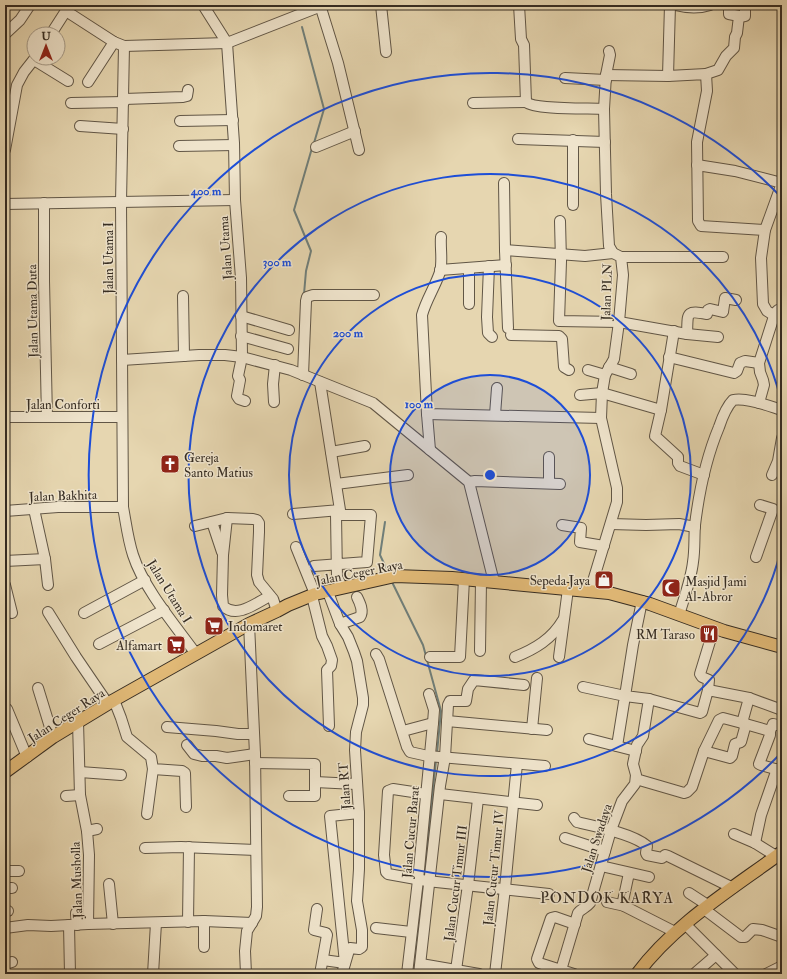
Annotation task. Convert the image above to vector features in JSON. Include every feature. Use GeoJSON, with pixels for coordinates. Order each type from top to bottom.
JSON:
{"type":"FeatureCollection","features":[{"type":"Feature","properties":{"kind":"main road","name":"Jalan Ceger Raya"},"geometry":{"type":"LineString","coordinates":[[5,772],[53,737],[111,702],[249,624],[288,605],[313,596],[342,587],[390,578],[416,576],[464,579],[621,595],[642,601],[714,628],[782,647]]}},
{"type":"Feature","properties":{"kind":"main road"},"geometry":{"type":"LineString","coordinates":[[637,974],[653,954],[675,932],[779,854]]}},
{"type":"Feature","properties":{"kind":"street"},"geometry":{"type":"LineString","coordinates":[[7,28],[20,20],[30,5]]}},
{"type":"Feature","properties":{"kind":"street"},"geometry":{"type":"LineString","coordinates":[[203,5],[227,43]]}},
{"type":"Feature","properties":{"kind":"street"},"geometry":{"type":"LineString","coordinates":[[56,26],[68,7],[114,42],[124,46],[227,43],[321,5],[338,63],[359,150]]}},
{"type":"Feature","properties":{"kind":"street"},"geometry":{"type":"LineString","coordinates":[[381,5],[386,52]]}},
{"type":"Feature","properties":{"kind":"street"},"geometry":{"type":"LineString","coordinates":[[519,5],[521,39],[524,45],[526,102]]}},
{"type":"Feature","properties":{"kind":"street"},"geometry":{"type":"LineString","coordinates":[[668,76],[670,5]]}},
{"type":"Feature","properties":{"kind":"street"},"geometry":{"type":"LineString","coordinates":[[675,5],[688,8],[710,5]]}},
{"type":"Feature","properties":{"kind":"street"},"geometry":{"type":"LineString","coordinates":[[729,5],[729,13],[738,15],[739,17],[745,16],[745,5]]}},
{"type":"Feature","properties":{"kind":"street"},"geometry":{"type":"LineString","coordinates":[[565,78],[668,76],[706,74],[718,70],[726,56],[734,48],[739,17]]}},
{"type":"Feature","properties":{"kind":"street"},"geometry":{"type":"LineString","coordinates":[[88,82],[114,42]]}},
{"type":"Feature","properties":{"kind":"street","name":"Jalan Utama"},"geometry":{"type":"LineString","coordinates":[[227,43],[233,120],[235,200],[241,278],[242,357],[238,376],[240,380],[237,396],[239,399],[245,401]]}},
{"type":"Feature","properties":{"kind":"street","name":"Jalan Utama I"},"geometry":{"type":"LineString","coordinates":[[124,46],[122,202],[123,507],[133,555],[145,580],[164,610],[196,654]]}},
{"type":"Feature","properties":{"kind":"street","name":"Jalan PLN"},"geometry":{"type":"LineString","coordinates":[[590,591],[617,502],[617,488],[601,418],[602,393],[607,371],[614,360],[619,322],[622,275],[617,255],[609,246],[604,108],[606,78],[610,57],[609,51]]}},
{"type":"Feature","properties":{"kind":"street"},"geometry":{"type":"LineString","coordinates":[[5,150],[10,96],[29,66]]}},
{"type":"Feature","properties":{"kind":"street"},"geometry":{"type":"LineString","coordinates":[[45,66],[68,81]]}},
{"type":"Feature","properties":{"kind":"street"},"geometry":{"type":"LineString","coordinates":[[706,74],[707,90],[697,142],[699,224],[701,226],[765,230]]}},
{"type":"Feature","properties":{"kind":"street"},"geometry":{"type":"LineString","coordinates":[[71,103],[183,97],[187,96],[188,90]]}},
{"type":"Feature","properties":{"kind":"street"},"geometry":{"type":"LineString","coordinates":[[473,103],[526,102],[532,105],[567,108],[604,108]]}},
{"type":"Feature","properties":{"kind":"street"},"geometry":{"type":"LineString","coordinates":[[180,121],[233,120]]}},
{"type":"Feature","properties":{"kind":"street"},"geometry":{"type":"LineString","coordinates":[[80,126],[123,129]]}},
{"type":"Feature","properties":{"kind":"street"},"geometry":{"type":"LineString","coordinates":[[316,147],[355,131]]}},
{"type":"Feature","properties":{"kind":"street"},"geometry":{"type":"LineString","coordinates":[[518,139],[605,142]]}},
{"type":"Feature","properties":{"kind":"street"},"geometry":{"type":"LineString","coordinates":[[572,140],[573,205]]}},
{"type":"Feature","properties":{"kind":"street"},"geometry":{"type":"LineString","coordinates":[[180,146],[234,145]]}},
{"type":"Feature","properties":{"kind":"street"},"geometry":{"type":"LineString","coordinates":[[697,165],[735,171],[782,183],[765,230],[761,258],[763,304],[767,311],[778,313],[759,363],[764,386],[759,403]]}},
{"type":"Feature","properties":{"kind":"street"},"geometry":{"type":"LineString","coordinates":[[504,183],[505,250],[510,332],[559,336]]}},
{"type":"Feature","properties":{"kind":"street"},"geometry":{"type":"LineString","coordinates":[[5,204],[235,200]]}},
{"type":"Feature","properties":{"kind":"street","name":"Jalan Utama Duta"},"geometry":{"type":"LineString","coordinates":[[44,203],[47,417]]}},
{"type":"Feature","properties":{"kind":"street"},"geometry":{"type":"LineString","coordinates":[[560,221],[561,261],[558,318],[560,321],[559,336],[562,339],[564,367],[569,370]]}},
{"type":"Feature","properties":{"kind":"street"},"geometry":{"type":"LineString","coordinates":[[430,450],[422,315],[424,306],[432,292],[440,270],[441,237]]}},
{"type":"Feature","properties":{"kind":"street"},"geometry":{"type":"LineString","coordinates":[[505,250],[585,256],[617,255],[723,257]]}},
{"type":"Feature","properties":{"kind":"street"},"geometry":{"type":"LineString","coordinates":[[440,270],[506,265]]}},
{"type":"Feature","properties":{"kind":"street"},"geometry":{"type":"LineString","coordinates":[[489,266],[487,317],[488,333],[492,337]]}},
{"type":"Feature","properties":{"kind":"street"},"geometry":{"type":"LineString","coordinates":[[468,304],[469,268]]}},
{"type":"Feature","properties":{"kind":"street"},"geometry":{"type":"LineString","coordinates":[[298,373],[307,298],[313,295],[374,295]]}},
{"type":"Feature","properties":{"kind":"street"},"geometry":{"type":"LineString","coordinates":[[184,296],[184,356]]}},
{"type":"Feature","properties":{"kind":"street"},"geometry":{"type":"LineString","coordinates":[[687,334],[688,318],[691,313],[696,312],[707,314],[708,310],[723,312],[725,298],[736,300]]}},
{"type":"Feature","properties":{"kind":"street"},"geometry":{"type":"LineString","coordinates":[[241,316],[289,330]]}},
{"type":"Feature","properties":{"kind":"street"},"geometry":{"type":"LineString","coordinates":[[560,321],[619,322],[687,334],[718,337]]}},
{"type":"Feature","properties":{"kind":"street"},"geometry":{"type":"LineString","coordinates":[[674,331],[661,410],[655,436],[678,458],[678,463],[680,466],[704,475]]}},
{"type":"Feature","properties":{"kind":"street"},"geometry":{"type":"LineString","coordinates":[[241,336],[288,349]]}},
{"type":"Feature","properties":{"kind":"street"},"geometry":{"type":"LineString","coordinates":[[122,360],[184,356],[225,355],[242,357],[275,365],[298,373],[321,385],[373,403],[468,482],[494,582]]}},
{"type":"Feature","properties":{"kind":"street"},"geometry":{"type":"LineString","coordinates":[[669,358],[734,373],[737,371],[742,361],[759,363]]}},
{"type":"Feature","properties":{"kind":"street"},"geometry":{"type":"LineString","coordinates":[[274,402],[273,384],[275,365]]}},
{"type":"Feature","properties":{"kind":"street"},"geometry":{"type":"LineString","coordinates":[[588,370],[631,374]]}},
{"type":"Feature","properties":{"kind":"street"},"geometry":{"type":"LineString","coordinates":[[293,514],[340,510],[338,484],[331,452],[321,385]]}},
{"type":"Feature","properties":{"kind":"street"},"geometry":{"type":"LineString","coordinates":[[495,415],[497,388]]}},
{"type":"Feature","properties":{"kind":"street"},"geometry":{"type":"LineString","coordinates":[[580,395],[602,393],[661,410]]}},
{"type":"Feature","properties":{"kind":"street"},"geometry":{"type":"LineString","coordinates":[[679,615],[690,580],[698,500],[704,475],[714,438],[731,402],[738,399],[759,403],[782,410]]}},
{"type":"Feature","properties":{"kind":"street"},"geometry":{"type":"LineString","coordinates":[[427,414],[601,418]]}},
{"type":"Feature","properties":{"kind":"street","name":"Jalan Conforti"},"geometry":{"type":"LineString","coordinates":[[5,416],[122,417]]}},
{"type":"Feature","properties":{"kind":"street"},"geometry":{"type":"LineString","coordinates":[[772,475],[778,461],[782,438]]}},
{"type":"Feature","properties":{"kind":"street"},"geometry":{"type":"LineString","coordinates":[[331,452],[365,446]]}},
{"type":"Feature","properties":{"kind":"street"},"geometry":{"type":"LineString","coordinates":[[549,483],[550,457]]}},
{"type":"Feature","properties":{"kind":"street"},"geometry":{"type":"LineString","coordinates":[[338,484],[408,475]]}},
{"type":"Feature","properties":{"kind":"street"},"geometry":{"type":"LineString","coordinates":[[468,482],[560,484]]}},
{"type":"Feature","properties":{"kind":"street"},"geometry":{"type":"LineString","coordinates":[[756,557],[777,510],[760,505]]}},
{"type":"Feature","properties":{"kind":"street","name":"Jalan Bakhita"},"geometry":{"type":"LineString","coordinates":[[5,511],[58,507],[123,507]]}},
{"type":"Feature","properties":{"kind":"street"},"geometry":{"type":"LineString","coordinates":[[34,509],[45,558],[48,585]]}},
{"type":"Feature","properties":{"kind":"street"},"geometry":{"type":"LineString","coordinates":[[314,566],[336,565],[367,562],[371,515],[336,515],[336,565],[337,577],[342,587]]}},
{"type":"Feature","properties":{"kind":"street"},"geometry":{"type":"LineString","coordinates":[[227,518],[223,555],[223,606],[232,612],[240,611],[270,596]]}},
{"type":"Feature","properties":{"kind":"street"},"geometry":{"type":"LineString","coordinates":[[195,526],[227,518],[257,520],[259,523],[257,575],[259,582],[270,596],[277,611]]}},
{"type":"Feature","properties":{"kind":"street"},"geometry":{"type":"LineString","coordinates":[[212,522],[223,555]]}},
{"type":"Feature","properties":{"kind":"street"},"geometry":{"type":"LineString","coordinates":[[611,524],[679,524],[695,527]]}},
{"type":"Feature","properties":{"kind":"street"},"geometry":{"type":"LineString","coordinates":[[562,525],[581,528],[580,542],[604,546]]}},
{"type":"Feature","properties":{"kind":"street"},"geometry":{"type":"LineString","coordinates":[[296,547],[313,596],[322,636],[332,660],[331,666],[327,670],[329,726]]}},
{"type":"Feature","properties":{"kind":"street"},"geometry":{"type":"LineString","coordinates":[[5,561],[45,558]]}},
{"type":"Feature","properties":{"kind":"street"},"geometry":{"type":"LineString","coordinates":[[430,657],[458,658],[461,654],[464,579]]}},
{"type":"Feature","properties":{"kind":"street"},"geometry":{"type":"LineString","coordinates":[[84,613],[145,580]]}},
{"type":"Feature","properties":{"kind":"street"},"geometry":{"type":"LineString","coordinates":[[480,651],[481,581]]}},
{"type":"Feature","properties":{"kind":"street"},"geometry":{"type":"LineString","coordinates":[[5,585],[12,613]]}},
{"type":"Feature","properties":{"kind":"street"},"geometry":{"type":"LineString","coordinates":[[559,657],[568,589]]}},
{"type":"Feature","properties":{"kind":"street","name":"Jalan RT"},"geometry":{"type":"LineString","coordinates":[[328,592],[340,624],[348,637],[357,661],[363,698],[354,750],[359,813],[359,869],[357,901],[362,930],[362,948],[350,948],[342,974]]}},
{"type":"Feature","properties":{"kind":"street"},"geometry":{"type":"LineString","coordinates":[[340,624],[362,614],[357,597]]}},
{"type":"Feature","properties":{"kind":"street"},"geometry":{"type":"LineString","coordinates":[[617,746],[633,645],[642,601]]}},
{"type":"Feature","properties":{"kind":"street"},"geometry":{"type":"LineString","coordinates":[[99,644],[164,610]]}},
{"type":"Feature","properties":{"kind":"street"},"geometry":{"type":"LineString","coordinates":[[48,612],[76,657],[111,702],[121,718],[127,737],[152,759],[153,769],[147,814]]}},
{"type":"Feature","properties":{"kind":"street"},"geometry":{"type":"LineString","coordinates":[[516,657],[530,651],[552,636],[564,618]]}},
{"type":"Feature","properties":{"kind":"street"},"geometry":{"type":"LineString","coordinates":[[246,974],[245,951],[247,931],[256,916],[257,907],[255,758],[249,624]]}},
{"type":"Feature","properties":{"kind":"street"},"geometry":{"type":"LineString","coordinates":[[583,687],[625,696],[649,699],[701,713],[708,690],[709,680],[702,677],[700,674],[714,628]]}},
{"type":"Feature","properties":{"kind":"street"},"geometry":{"type":"LineString","coordinates":[[376,654],[379,658],[407,747],[410,752],[545,766]]}},
{"type":"Feature","properties":{"kind":"street"},"geometry":{"type":"LineString","coordinates":[[532,728],[537,678]]}},
{"type":"Feature","properties":{"kind":"street"},"geometry":{"type":"LineString","coordinates":[[479,974],[456,970],[420,969],[424,880],[440,794],[438,756],[447,720],[448,703],[450,701],[466,701],[468,689],[474,680],[524,685]]}},
{"type":"Feature","properties":{"kind":"street"},"geometry":{"type":"LineString","coordinates":[[38,688],[53,737]]}},
{"type":"Feature","properties":{"kind":"street"},"geometry":{"type":"LineString","coordinates":[[708,690],[749,698],[782,710]]}},
{"type":"Feature","properties":{"kind":"street","name":"Jalan Cucur Barat"},"geometry":{"type":"LineString","coordinates":[[407,974],[412,932],[424,880],[426,794],[438,756],[433,723],[434,710],[429,694]]}},
{"type":"Feature","properties":{"kind":"street"},"geometry":{"type":"LineString","coordinates":[[704,751],[729,759],[731,758],[735,744],[741,742],[749,698]]}},
{"type":"Feature","properties":{"kind":"street"},"geometry":{"type":"LineString","coordinates":[[649,699],[644,736],[638,743],[633,765],[636,779],[684,793],[692,787],[704,751],[721,718],[770,731]]}},
{"type":"Feature","properties":{"kind":"street"},"geometry":{"type":"LineString","coordinates":[[7,709],[27,757]]}},
{"type":"Feature","properties":{"kind":"street"},"geometry":{"type":"LineString","coordinates":[[447,720],[547,730]]}},
{"type":"Feature","properties":{"kind":"street","name":"Jalan Musholla"},"geometry":{"type":"LineString","coordinates":[[78,722],[80,795],[87,831],[89,855],[88,924],[204,921],[252,923]]}},
{"type":"Feature","properties":{"kind":"street"},"geometry":{"type":"LineString","coordinates":[[403,731],[433,723]]}},
{"type":"Feature","properties":{"kind":"street"},"geometry":{"type":"LineString","coordinates":[[755,843],[761,815],[779,770],[761,765],[759,763],[773,724],[782,726]]}},
{"type":"Feature","properties":{"kind":"street"},"geometry":{"type":"LineString","coordinates":[[167,727],[238,734],[253,734]]}},
{"type":"Feature","properties":{"kind":"street"},"geometry":{"type":"LineString","coordinates":[[589,739],[636,751]]}},
{"type":"Feature","properties":{"kind":"street"},"geometry":{"type":"LineString","coordinates":[[187,745],[194,754],[202,756],[255,758],[315,764],[315,796],[290,796]]}},
{"type":"Feature","properties":{"kind":"street","name":"Jalan Cucur Timur IV"},"geometry":{"type":"LineString","coordinates":[[495,974],[517,764]]}},
{"type":"Feature","properties":{"kind":"street"},"geometry":{"type":"LineString","coordinates":[[153,769],[182,771],[186,773],[186,807]]}},
{"type":"Feature","properties":{"kind":"street"},"geometry":{"type":"LineString","coordinates":[[80,772],[121,775]]}},
{"type":"Feature","properties":{"kind":"street","name":"Jalan Swadaya"},"geometry":{"type":"LineString","coordinates":[[561,970],[579,911],[587,907],[590,903],[611,830],[617,799],[634,787],[636,779]]}},
{"type":"Feature","properties":{"kind":"street"},"geometry":{"type":"LineString","coordinates":[[315,782],[356,784]]}},
{"type":"Feature","properties":{"kind":"street"},"geometry":{"type":"LineString","coordinates":[[426,794],[393,789],[390,790],[388,794],[384,855],[386,872],[390,875],[424,880],[550,894]]}},
{"type":"Feature","properties":{"kind":"street"},"geometry":{"type":"LineString","coordinates":[[440,794],[538,805]]}},
{"type":"Feature","properties":{"kind":"street"},"geometry":{"type":"LineString","coordinates":[[66,796],[80,795]]}},
{"type":"Feature","properties":{"kind":"street","name":"Jalan Cucur Timur III"},"geometry":{"type":"LineString","coordinates":[[456,970],[478,799]]}},
{"type":"Feature","properties":{"kind":"street"},"geometry":{"type":"LineString","coordinates":[[323,960],[345,963],[330,816],[359,813]]}},
{"type":"Feature","properties":{"kind":"street"},"geometry":{"type":"LineString","coordinates":[[574,818],[577,822],[611,830],[640,842],[647,846],[646,853],[648,856],[662,858],[665,855],[668,856],[733,888]]}},
{"type":"Feature","properties":{"kind":"street"},"geometry":{"type":"LineString","coordinates":[[87,831],[97,829]]}},
{"type":"Feature","properties":{"kind":"street"},"geometry":{"type":"LineString","coordinates":[[734,834],[779,854]]}},
{"type":"Feature","properties":{"kind":"street"},"geometry":{"type":"LineString","coordinates":[[565,838],[605,851]]}},
{"type":"Feature","properties":{"kind":"street"},"geometry":{"type":"LineString","coordinates":[[145,848],[189,847],[256,850]]}},
{"type":"Feature","properties":{"kind":"street"},"geometry":{"type":"LineString","coordinates":[[188,922],[189,847]]}},
{"type":"Feature","properties":{"kind":"street"},"geometry":{"type":"LineString","coordinates":[[600,866],[649,877]]}},
{"type":"Feature","properties":{"kind":"street"},"geometry":{"type":"LineString","coordinates":[[5,871],[19,871]]}},
{"type":"Feature","properties":{"kind":"street"},"geometry":{"type":"LineString","coordinates":[[625,906],[623,901],[629,873]]}},
{"type":"Feature","properties":{"kind":"street"},"geometry":{"type":"LineString","coordinates":[[109,884],[113,924]]}},
{"type":"Feature","properties":{"kind":"street"},"geometry":{"type":"LineString","coordinates":[[689,893],[741,937],[745,937],[752,929],[762,930],[782,937]]}},
{"type":"Feature","properties":{"kind":"street"},"geometry":{"type":"LineString","coordinates":[[606,902],[625,906],[675,932]]}},
{"type":"Feature","properties":{"kind":"street"},"geometry":{"type":"LineString","coordinates":[[317,910],[314,930],[326,933],[327,935],[320,974]]}},
{"type":"Feature","properties":{"kind":"street"},"geometry":{"type":"LineString","coordinates":[[70,974],[73,925],[76,913]]}},
{"type":"Feature","properties":{"kind":"street"},"geometry":{"type":"LineString","coordinates":[[574,974],[542,965],[537,959],[551,918],[555,917],[575,924]]}},
{"type":"Feature","properties":{"kind":"street"},"geometry":{"type":"LineString","coordinates":[[204,921],[204,947]]}},
{"type":"Feature","properties":{"kind":"street"},"geometry":{"type":"LineString","coordinates":[[153,974],[156,923]]}},
{"type":"Feature","properties":{"kind":"street"},"geometry":{"type":"LineString","coordinates":[[5,928],[28,925],[88,924]]}},
{"type":"Feature","properties":{"kind":"street"},"geometry":{"type":"LineString","coordinates":[[685,924],[735,974]]}},
{"type":"Feature","properties":{"kind":"street"},"geometry":{"type":"LineString","coordinates":[[376,928],[412,932]]}},
{"type":"Feature","properties":{"kind":"street"},"geometry":{"type":"LineString","coordinates":[[694,974],[716,955]]}},
{"type":"Feature","properties":{"kind":"street"},"geometry":{"type":"LineString","coordinates":[[766,974],[780,969]]}},
{"type":"Feature","properties":{"kind":"waterway"},"geometry":{"type":"LineString","coordinates":[[302,27],[324,109],[314,143]]}},
{"type":"Feature","properties":{"kind":"waterway"},"geometry":{"type":"LineString","coordinates":[[304,294],[306,271],[311,251],[294,210],[312,148]]}},
{"type":"Feature","properties":{"kind":"waterway"},"geometry":{"type":"LineString","coordinates":[[385,522],[380,555],[389,574]]}},
{"type":"Feature","properties":{"kind":"waterway"},"geometry":{"type":"LineString","coordinates":[[392,582],[423,645],[426,656]]}},
{"type":"Feature","properties":{"kind":"waterway"},"geometry":{"type":"LineString","coordinates":[[427,660],[441,711],[437,753]]}},
{"type":"Feature","properties":{"kind":"waterway"},"geometry":{"type":"LineString","coordinates":[[424,877],[436,760]]}},
{"type":"Feature","properties":{"kind":"waterway"},"geometry":{"type":"LineString","coordinates":[[414,974],[424,883]]}},
{"type":"Feature","properties":{"kind":"place","name":"Gereja Santo Matius"},"geometry":{"type":"Point","coordinates":[170,464]}},
{"type":"Feature","properties":{"kind":"place","name":"Sepeda Jaya"},"geometry":{"type":"Point","coordinates":[604,580]}},
{"type":"Feature","properties":{"kind":"place","name":"Masjid Jami Al-Abror"},"geometry":{"type":"Point","coordinates":[671,588]}},
{"type":"Feature","properties":{"kind":"place","name":"Indomaret"},"geometry":{"type":"Point","coordinates":[214,626]}},
{"type":"Feature","properties":{"kind":"place","name":"RM Taraso"},"geometry":{"type":"Point","coordinates":[709,634]}},
{"type":"Feature","properties":{"kind":"place","name":"Alfamart"},"geometry":{"type":"Point","coordinates":[176,645]}},
{"type":"Feature","properties":{"kind":"district","name":"PONDOK KARYA"},"geometry":{"type":"Point","coordinates":[607,898]}}]}
